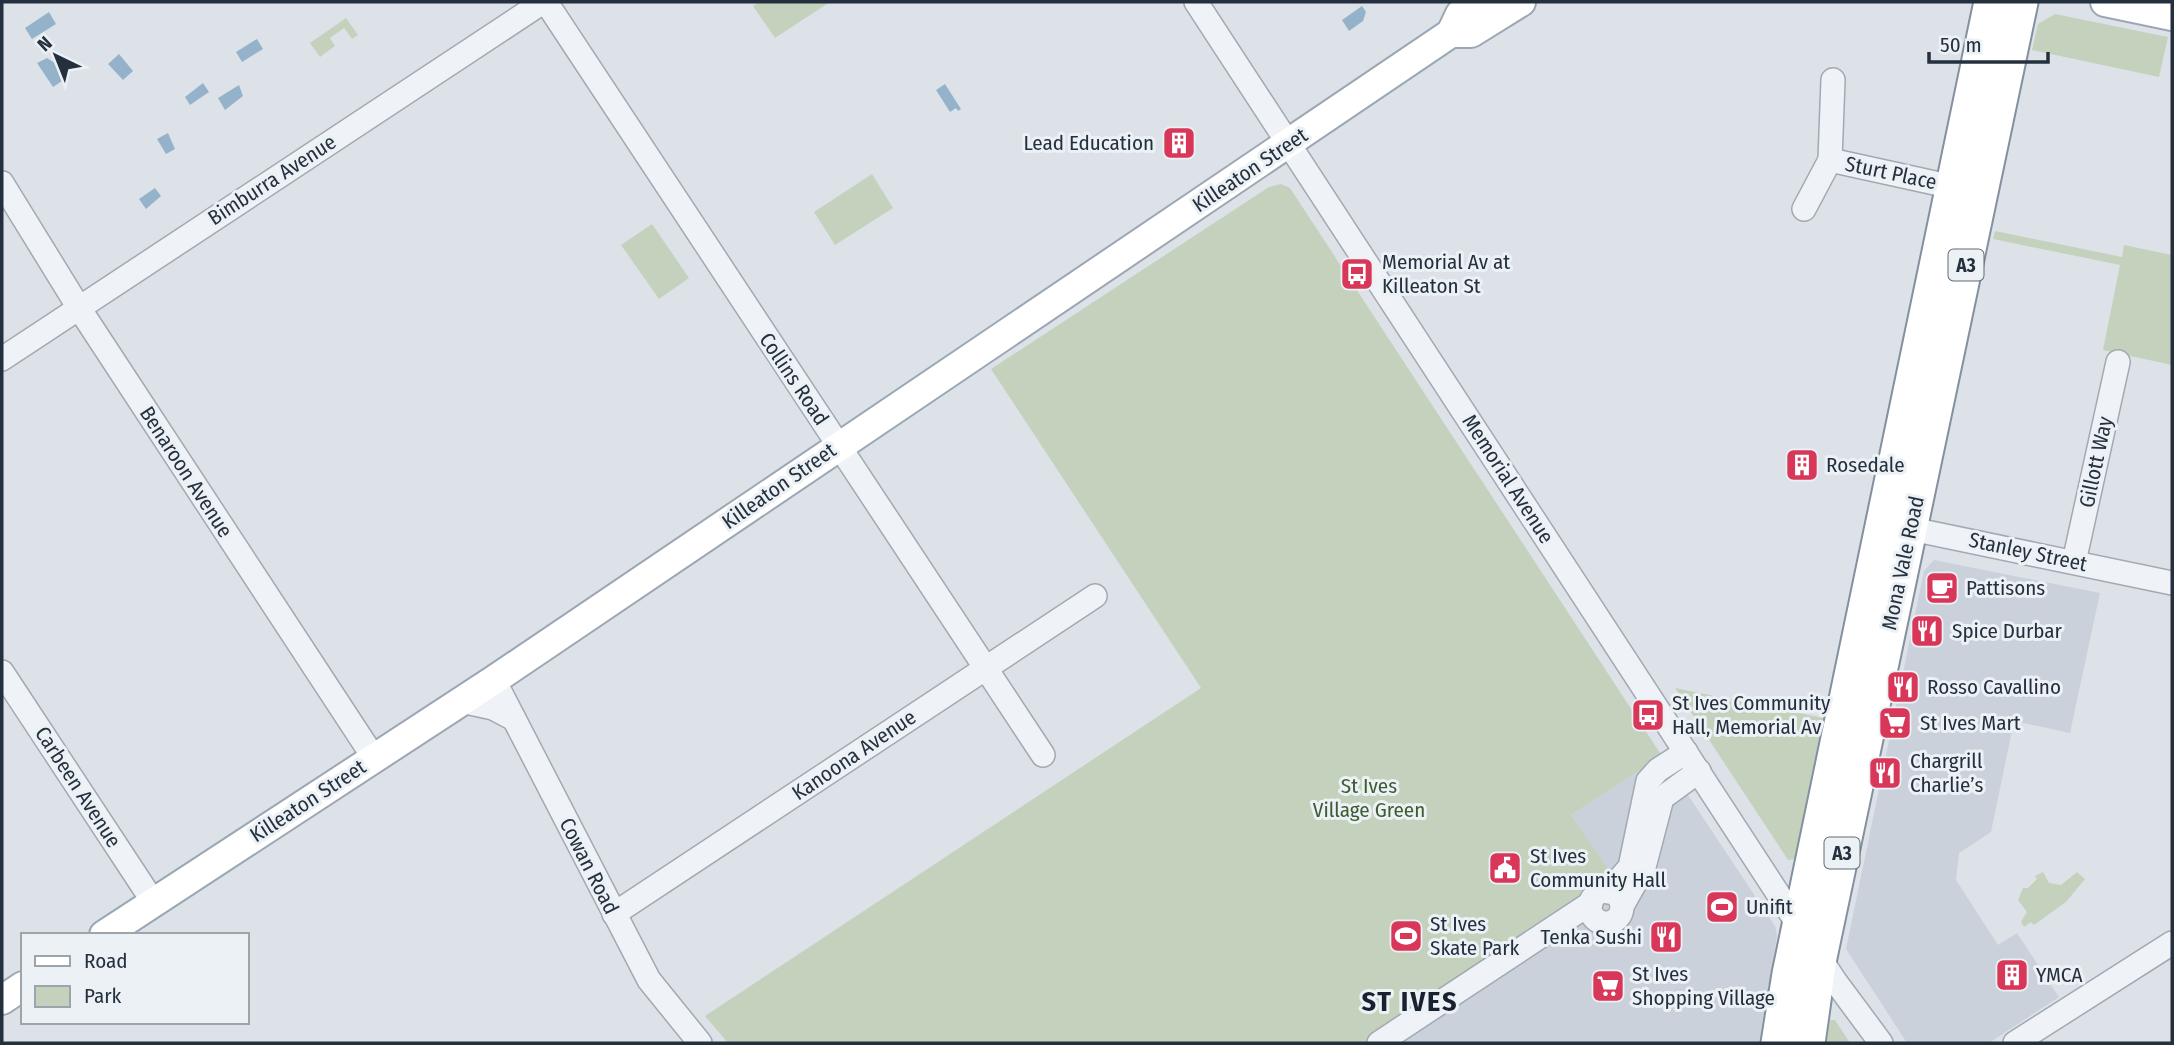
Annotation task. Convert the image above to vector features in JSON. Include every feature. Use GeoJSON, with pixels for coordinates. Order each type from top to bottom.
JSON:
{"type":"FeatureCollection","features":[{"type":"Feature","properties":{"kind":"highway","name":"Mona Vale Road"},"geometry":{"type":"LineString","coordinates":[[1808,1043],[1819,957],[1897,526],[1953,187],[1991,2]]}},
{"type":"Feature","properties":{"kind":"highway","name":"Mona Vale Road"},"geometry":{"type":"LineString","coordinates":[[1778,1043],[1800,927],[2021,2]]}},
{"type":"Feature","properties":{"kind":"main road","name":"Killeaton Street"},"geometry":{"type":"LineString","coordinates":[[107,933],[494,680],[838,445],[1288,144],[1451,33],[1461,14],[1479,2]]}},
{"type":"Feature","properties":{"kind":"main road","name":"Killeaton Street"},"geometry":{"type":"LineString","coordinates":[[1451,33],[1471,33],[1521,2]]}},
{"type":"Feature","properties":{"kind":"main road"},"geometry":{"type":"LineString","coordinates":[[2105,2],[2172,16]]}},
{"type":"Feature","properties":{"kind":"main road"},"geometry":{"type":"LineString","coordinates":[[2,1000],[21,987]]}},
{"type":"Feature","properties":{"kind":"street","name":"Bimburra Avenue"},"geometry":{"type":"LineString","coordinates":[[2,359],[545,2]]}},
{"type":"Feature","properties":{"kind":"street","name":"Collins Road"},"geometry":{"type":"LineString","coordinates":[[545,2],[1043,755]]}},
{"type":"Feature","properties":{"kind":"street","name":"Memorial Avenue"},"geometry":{"type":"LineString","coordinates":[[1196,2],[1819,957],[1881,1043]]}},
{"type":"Feature","properties":{"kind":"street","name":"Sturt Place"},"geometry":{"type":"LineString","coordinates":[[1804,209],[1830,160],[1833,80]]}},
{"type":"Feature","properties":{"kind":"street","name":"Sturt Place"},"geometry":{"type":"LineString","coordinates":[[1830,160],[1953,187]]}},
{"type":"Feature","properties":{"kind":"street","name":"Benaroon Avenue"},"geometry":{"type":"LineString","coordinates":[[2,183],[79,308],[374,758]]}},
{"type":"Feature","properties":{"kind":"street","name":"Gillott Way"},"geometry":{"type":"LineString","coordinates":[[2074,562],[2118,362]]}},
{"type":"Feature","properties":{"kind":"street","name":"Stanley Street"},"geometry":{"type":"LineString","coordinates":[[1897,526],[2172,583]]}},
{"type":"Feature","properties":{"kind":"street","name":"Kanoona Avenue"},"geometry":{"type":"LineString","coordinates":[[614,914],[1095,596]]}},
{"type":"Feature","properties":{"kind":"street","name":"Carbeen Avenue"},"geometry":{"type":"LineString","coordinates":[[2,672],[154,903]]}},
{"type":"Feature","properties":{"kind":"street","name":"Cowan Road"},"geometry":{"type":"LineString","coordinates":[[494,680],[649,980],[700,1043]]}},
{"type":"Feature","properties":{"kind":"street"},"geometry":{"type":"LineString","coordinates":[[461,701],[493,708],[514,719]]}},
{"type":"Feature","properties":{"kind":"street"},"geometry":{"type":"LineString","coordinates":[[1379,1043],[1597,906],[1644,867],[1662,798],[1692,762]]}},
{"type":"Feature","properties":{"kind":"street"},"geometry":{"type":"LineString","coordinates":[[2015,1043],[2172,943]]}},
{"type":"Feature","properties":{"kind":"shaded area"},"geometry":{"type":"Polygon","coordinates":[[[1934,560],[2100,593],[2070,733],[2014,721],[1991,832],[1959,853],[1956,880],[1998,945],[2017,933],[2059,997],[1989,1043],[1907,1043],[1846,949],[1924,571],[1934,560]]]}},
{"type":"Feature","properties":{"kind":"shaded area"},"geometry":{"type":"Polygon","coordinates":[[[1662,756],[1775,926],[1777,936],[1759,1043],[1362,1043],[1614,880],[1571,815],[1662,756]]]}},
{"type":"Feature","properties":{"kind":"green space"},"geometry":{"type":"Polygon","coordinates":[[[759,2],[830,2],[775,38],[753,6],[759,2]]]}},
{"type":"Feature","properties":{"kind":"green space"},"geometry":{"type":"Polygon","coordinates":[[[2055,14],[2168,37],[2159,77],[2032,50],[2038,24],[2055,14]]]}},
{"type":"Feature","properties":{"kind":"green space"},"geometry":{"type":"Polygon","coordinates":[[[346,18],[358,35],[352,39],[344,28],[330,38],[335,46],[320,57],[310,43],[346,18]]]}},
{"type":"Feature","properties":{"kind":"green space"},"geometry":{"type":"Polygon","coordinates":[[[872,174],[893,208],[835,245],[814,212],[872,174]]]}},
{"type":"Feature","properties":{"kind":"green space","name":"St Ives Village Green"},"geometry":{"type":"Polygon","coordinates":[[[1281,184],[1290,188],[1662,756],[1571,815],[1615,879],[1362,1043],[728,1043],[705,1016],[1201,688],[991,369],[1269,187],[1281,184]]]}},
{"type":"Feature","properties":{"kind":"green space"},"geometry":{"type":"Polygon","coordinates":[[[652,224],[689,278],[659,299],[621,245],[652,224]]]}},
{"type":"Feature","properties":{"kind":"green space"},"geometry":{"type":"Polygon","coordinates":[[[1995,231],[2122,257],[2124,245],[2172,255],[2172,365],[2103,350],[2120,265],[1993,239],[1995,231]]]}},
{"type":"Feature","properties":{"kind":"green space"},"geometry":{"type":"Polygon","coordinates":[[[1675,688],[1824,718],[1795,859],[1788,860],[1675,688]]]}},
{"type":"Feature","properties":{"kind":"green space"},"geometry":{"type":"Polygon","coordinates":[[[2043,872],[2049,883],[2061,885],[2077,872],[2085,879],[2066,902],[2034,925],[2031,922],[2024,927],[2021,922],[2027,912],[2018,900],[2023,888],[2028,888],[2037,879],[2035,876],[2043,872]]]}},
{"type":"Feature","properties":{"kind":"green space"},"geometry":{"type":"Polygon","coordinates":[[[1830,1020],[1835,1020],[1850,1043],[1827,1043],[1830,1020]]]}},
{"type":"Feature","properties":{"kind":"water"},"geometry":{"type":"Polygon","coordinates":[[[1362,6],[1366,12],[1363,21],[1349,31],[1342,20],[1362,6]]]}},
{"type":"Feature","properties":{"kind":"water"},"geometry":{"type":"Polygon","coordinates":[[[49,12],[56,24],[32,39],[25,28],[49,12]]]}},
{"type":"Feature","properties":{"kind":"water"},"geometry":{"type":"Polygon","coordinates":[[[257,39],[263,49],[242,62],[236,52],[257,39]]]}},
{"type":"Feature","properties":{"kind":"water"},"geometry":{"type":"Polygon","coordinates":[[[119,54],[133,71],[123,80],[108,64],[119,54]]]}},
{"type":"Feature","properties":{"kind":"water"},"geometry":{"type":"Polygon","coordinates":[[[47,58],[58,65],[65,79],[53,87],[37,63],[47,58]]]}},
{"type":"Feature","properties":{"kind":"water"},"geometry":{"type":"Polygon","coordinates":[[[203,83],[209,92],[190,105],[185,97],[203,83]]]}},
{"type":"Feature","properties":{"kind":"water"},"geometry":{"type":"Polygon","coordinates":[[[945,84],[961,109],[958,111],[956,108],[950,112],[936,90],[945,84]]]}},
{"type":"Feature","properties":{"kind":"water"},"geometry":{"type":"Polygon","coordinates":[[[239,85],[243,96],[225,110],[218,98],[239,85]]]}},
{"type":"Feature","properties":{"kind":"water"},"geometry":{"type":"Polygon","coordinates":[[[168,133],[175,149],[166,154],[157,139],[168,133]]]}},
{"type":"Feature","properties":{"kind":"water"},"geometry":{"type":"Polygon","coordinates":[[[155,188],[161,196],[146,209],[139,199],[155,188]]]}},
{"type":"Feature","properties":{"kind":"place","name":"Lead Education"},"geometry":{"type":"Point","coordinates":[1179,143]}},
{"type":"Feature","properties":{"kind":"place","name":"Memorial Av at Killeaton St"},"geometry":{"type":"Point","coordinates":[1357,274]}},
{"type":"Feature","properties":{"kind":"place","name":"Rosedale"},"geometry":{"type":"Point","coordinates":[1802,465]}},
{"type":"Feature","properties":{"kind":"place","name":"Pattisons"},"geometry":{"type":"Point","coordinates":[1942,588]}},
{"type":"Feature","properties":{"kind":"place","name":"Spice Durbar"},"geometry":{"type":"Point","coordinates":[1927,631]}},
{"type":"Feature","properties":{"kind":"place","name":"Rosso Cavallino"},"geometry":{"type":"Point","coordinates":[1903,687]}},
{"type":"Feature","properties":{"kind":"place","name":"St Ives Community Hall, Memorial Av"},"geometry":{"type":"Point","coordinates":[1648,715]}},
{"type":"Feature","properties":{"kind":"place","name":"St Ives Mart"},"geometry":{"type":"Point","coordinates":[1895,723]}},
{"type":"Feature","properties":{"kind":"place","name":"Chargrill Charlie’s"},"geometry":{"type":"Point","coordinates":[1885,773]}},
{"type":"Feature","properties":{"kind":"place","name":"St Ives Community Hall"},"geometry":{"type":"Point","coordinates":[1505,868]}},
{"type":"Feature","properties":{"kind":"place","name":"Unifit"},"geometry":{"type":"Point","coordinates":[1722,907]}},
{"type":"Feature","properties":{"kind":"place","name":"St Ives Skate Park"},"geometry":{"type":"Point","coordinates":[1406,936]}},
{"type":"Feature","properties":{"kind":"place","name":"Tenka Sushi"},"geometry":{"type":"Point","coordinates":[1666,937]}},
{"type":"Feature","properties":{"kind":"place","name":"YMCA"},"geometry":{"type":"Point","coordinates":[2012,975]}},
{"type":"Feature","properties":{"kind":"place","name":"St Ives Shopping Village"},"geometry":{"type":"Point","coordinates":[1608,986]}},
{"type":"Feature","properties":{"kind":"district","name":"ST IVES"},"geometry":{"type":"Point","coordinates":[1410,1001]}}]}
